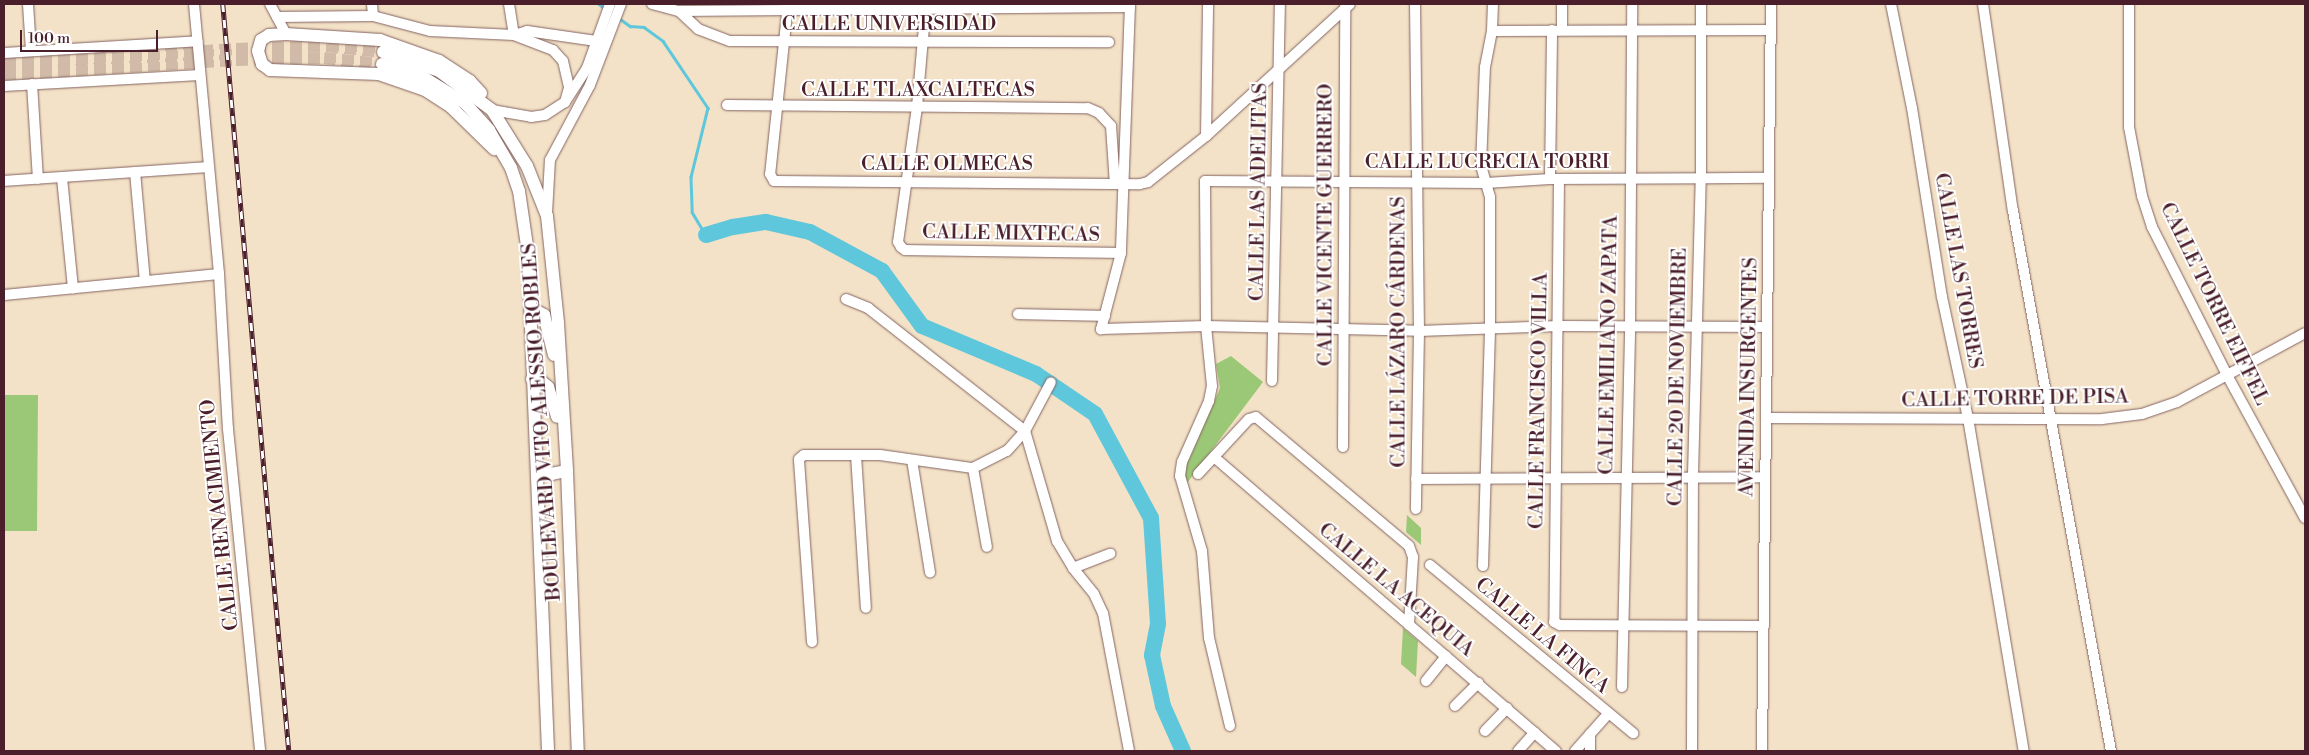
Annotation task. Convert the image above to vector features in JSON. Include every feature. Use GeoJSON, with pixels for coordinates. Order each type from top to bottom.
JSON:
{"type":"FeatureCollection","features":[{"type":"Feature","properties":{"kind":"main road"},"geometry":{"type":"LineString","coordinates":[[492,110],[470,81],[439,60],[416,50],[380,40],[286,34],[269,35],[261,40],[258,51],[262,64],[270,70],[379,74],[408,83],[450,106],[511,168]]}},
{"type":"Feature","properties":{"kind":"main road","name":"BOULEVARD VITO ALESSIO ROBLES"},"geometry":{"type":"LineString","coordinates":[[548,751],[532,379],[531,308],[525,217],[511,168],[489,130],[465,103],[423,77],[382,58],[439,71],[492,110],[527,166],[547,216],[553,259],[567,471],[578,751]]}},
{"type":"Feature","properties":{"kind":"main road"},"geometry":{"type":"LineString","coordinates":[[531,308],[540,312],[546,320],[560,371]]}},
{"type":"Feature","properties":{"kind":"main road"},"geometry":{"type":"LineString","coordinates":[[532,379],[540,380],[548,387],[566,454]]}},
{"type":"Feature","properties":{"kind":"main road"},"geometry":{"type":"LineString","coordinates":[[537,466],[551,474],[567,471]]}},
{"type":"Feature","properties":{"kind":"street"},"geometry":{"type":"LineString","coordinates":[[28,4],[31,51]]}},
{"type":"Feature","properties":{"kind":"street","name":"CALLE RENACIMIENTO"},"geometry":{"type":"LineString","coordinates":[[194,4],[219,274],[228,428],[260,751]]}},
{"type":"Feature","properties":{"kind":"street"},"geometry":{"type":"LineString","coordinates":[[270,4],[286,34]]}},
{"type":"Feature","properties":{"kind":"street"},"geometry":{"type":"LineString","coordinates":[[372,4],[372,16]]}},
{"type":"Feature","properties":{"kind":"street"},"geometry":{"type":"LineString","coordinates":[[509,4],[514,35]]}},
{"type":"Feature","properties":{"kind":"street"},"geometry":{"type":"LineString","coordinates":[[547,216],[552,155],[590,85],[607,30],[610,4]]}},
{"type":"Feature","properties":{"kind":"street"},"geometry":{"type":"LineString","coordinates":[[492,110],[531,117],[545,115],[566,102],[587,68],[596,41],[607,30],[621,4]]}},
{"type":"Feature","properties":{"kind":"street"},"geometry":{"type":"LineString","coordinates":[[652,4],[680,11],[788,6],[1130,5],[1119,184],[1121,253],[1101,329],[1206,326],[1419,331],[1559,326],[1695,325],[1767,327]]}},
{"type":"Feature","properties":{"kind":"street"},"geometry":{"type":"LineString","coordinates":[[1206,136],[1208,4]]}},
{"type":"Feature","properties":{"kind":"street","name":"CALLE LAS ADELITAS"},"geometry":{"type":"LineString","coordinates":[[1272,381],[1280,4]]}},
{"type":"Feature","properties":{"kind":"street","name":"CALLE LÁZARO CÁRDENAS"},"geometry":{"type":"LineString","coordinates":[[1415,4],[1419,331],[1416,509]]}},
{"type":"Feature","properties":{"kind":"street"},"geometry":{"type":"LineString","coordinates":[[1483,566],[1490,329],[1490,197],[1481,165],[1485,67],[1492,31],[1493,4]]}},
{"type":"Feature","properties":{"kind":"street","name":"CALLE FRANCISCO VILLA"},"geometry":{"type":"LineString","coordinates":[[1562,4],[1557,30],[1555,179],[1559,326],[1555,624],[1622,625]]}},
{"type":"Feature","properties":{"kind":"street","name":"CALLE EMILIANO ZAPATA"},"geometry":{"type":"LineString","coordinates":[[1622,687],[1625,476],[1630,326],[1629,178],[1632,4]]}},
{"type":"Feature","properties":{"kind":"street","name":"CALLE 20 DE NOVIEMBRE"},"geometry":{"type":"LineString","coordinates":[[1692,751],[1694,626],[1693,475],[1695,325],[1701,178],[1701,4]]}},
{"type":"Feature","properties":{"kind":"street","name":"AVENIDA INSURGENTES"},"geometry":{"type":"LineString","coordinates":[[1762,751],[1771,4]]}},
{"type":"Feature","properties":{"kind":"street","name":"CALLE LAS TORRES"},"geometry":{"type":"LineString","coordinates":[[1891,4],[1912,108],[1942,297],[1968,418],[2024,751]]}},
{"type":"Feature","properties":{"kind":"street"},"geometry":{"type":"LineString","coordinates":[[1983,4],[2013,211],[2111,751]]}},
{"type":"Feature","properties":{"kind":"street","name":"CALLE TORRE EIFFEL"},"geometry":{"type":"LineString","coordinates":[[2130,4],[2128,111],[2142,196],[2152,227],[2227,375],[2305,518]]}},
{"type":"Feature","properties":{"kind":"street","name":"CALLE OLMECAS"},"geometry":{"type":"LineString","coordinates":[[777,106],[771,179],[778,183],[907,180],[1119,184],[1148,182],[1206,136],[1278,72],[1346,5]]}},
{"type":"Feature","properties":{"kind":"street","name":"CALLE VICENTE GUERRERO"},"geometry":{"type":"LineString","coordinates":[[1343,447],[1343,180],[1346,5]]}},
{"type":"Feature","properties":{"kind":"street"},"geometry":{"type":"LineString","coordinates":[[777,106],[788,6]]}},
{"type":"Feature","properties":{"kind":"street"},"geometry":{"type":"LineString","coordinates":[[907,180],[917,108],[926,6]]}},
{"type":"Feature","properties":{"kind":"street","name":"CALLE UNIVERSIDAD"},"geometry":{"type":"LineString","coordinates":[[680,11],[698,29],[730,41],[1109,42]]}},
{"type":"Feature","properties":{"kind":"street"},"geometry":{"type":"LineString","coordinates":[[277,17],[372,16],[430,31],[514,35],[553,50],[563,61],[569,88],[566,102]]}},
{"type":"Feature","properties":{"kind":"street"},"geometry":{"type":"LineString","coordinates":[[1492,31],[1771,30]]}},
{"type":"Feature","properties":{"kind":"street"},"geometry":{"type":"LineString","coordinates":[[514,35],[527,31],[596,41]]}},
{"type":"Feature","properties":{"kind":"street"},"geometry":{"type":"LineString","coordinates":[[4,53],[198,41]]}},
{"type":"Feature","properties":{"kind":"street"},"geometry":{"type":"LineString","coordinates":[[4,86],[200,75]]}},
{"type":"Feature","properties":{"kind":"street"},"geometry":{"type":"LineString","coordinates":[[32,84],[38,179]]}},
{"type":"Feature","properties":{"kind":"street","name":"CALLE TLAXCALTECAS"},"geometry":{"type":"LineString","coordinates":[[727,106],[1088,108],[1106,118],[1114,134],[1119,184]]}},
{"type":"Feature","properties":{"kind":"street"},"geometry":{"type":"LineString","coordinates":[[4,181],[208,167]]}},
{"type":"Feature","properties":{"kind":"street"},"geometry":{"type":"LineString","coordinates":[[134,172],[145,281]]}},
{"type":"Feature","properties":{"kind":"street"},"geometry":{"type":"LineString","coordinates":[[62,178],[73,288]]}},
{"type":"Feature","properties":{"kind":"street","name":"CALLE LUCRECIA TORRI"},"geometry":{"type":"LineString","coordinates":[[1206,326],[1205,181],[1486,182],[1555,179],[1769,178]]}},
{"type":"Feature","properties":{"kind":"street","name":"CALLE MIXTECAS"},"geometry":{"type":"LineString","coordinates":[[907,180],[898,242],[905,250],[1121,253]]}},
{"type":"Feature","properties":{"kind":"street"},"geometry":{"type":"LineString","coordinates":[[4,295],[219,274]]}},
{"type":"Feature","properties":{"kind":"street"},"geometry":{"type":"LineString","coordinates":[[846,299],[876,314],[1025,431],[1050,522],[1073,568],[1094,594],[1103,613],[1129,751]]}},
{"type":"Feature","properties":{"kind":"street"},"geometry":{"type":"LineString","coordinates":[[1018,314],[1105,316]]}},
{"type":"Feature","properties":{"kind":"street"},"geometry":{"type":"LineString","coordinates":[[1206,326],[1212,386],[1210,401],[1182,462],[1180,476],[1202,551],[1209,638],[1230,726]]}},
{"type":"Feature","properties":{"kind":"street","name":"CALLE TORRE DE PISA"},"geometry":{"type":"LineString","coordinates":[[1766,418],[2102,419],[2142,414],[2177,402],[2305,333]]}},
{"type":"Feature","properties":{"kind":"street"},"geometry":{"type":"LineString","coordinates":[[812,642],[799,459],[804,455],[856,455],[973,468],[1007,451],[1025,431],[1051,382]]}},
{"type":"Feature","properties":{"kind":"street"},"geometry":{"type":"LineString","coordinates":[[1198,474],[1252,417],[1411,549],[1409,626]]}},
{"type":"Feature","properties":{"kind":"street"},"geometry":{"type":"LineString","coordinates":[[856,455],[866,608]]}},
{"type":"Feature","properties":{"kind":"street","name":"CALLE LA ACEQUIA"},"geometry":{"type":"LineString","coordinates":[[1214,457],[1556,751]]}},
{"type":"Feature","properties":{"kind":"street"},"geometry":{"type":"LineString","coordinates":[[912,460],[930,574]]}},
{"type":"Feature","properties":{"kind":"street"},"geometry":{"type":"LineString","coordinates":[[973,468],[987,547]]}},
{"type":"Feature","properties":{"kind":"street"},"geometry":{"type":"LineString","coordinates":[[1416,479],[1693,475],[1766,478]]}},
{"type":"Feature","properties":{"kind":"street"},"geometry":{"type":"LineString","coordinates":[[1073,568],[1110,554]]}},
{"type":"Feature","properties":{"kind":"street","name":"CALLE LA FINCA"},"geometry":{"type":"LineString","coordinates":[[1430,565],[1633,733]]}},
{"type":"Feature","properties":{"kind":"street"},"geometry":{"type":"LineString","coordinates":[[1622,625],[1764,626]]}},
{"type":"Feature","properties":{"kind":"street"},"geometry":{"type":"LineString","coordinates":[[1426,681],[1446,656]]}},
{"type":"Feature","properties":{"kind":"street"},"geometry":{"type":"LineString","coordinates":[[1455,706],[1478,683]]}},
{"type":"Feature","properties":{"kind":"street"},"geometry":{"type":"LineString","coordinates":[[1485,731],[1507,708]]}},
{"type":"Feature","properties":{"kind":"street"},"geometry":{"type":"LineString","coordinates":[[1575,751],[1608,714]]}},
{"type":"Feature","properties":{"kind":"street"},"geometry":{"type":"LineString","coordinates":[[1518,751],[1535,732]]}},
{"type":"Feature","properties":{"kind":"street"},"geometry":{"type":"LineString","coordinates":[[1590,734],[1590,751]]}},
{"type":"Feature","properties":{"kind":"green space"},"geometry":{"type":"Polygon","coordinates":[[[1231,356],[1263,382],[1187,483],[1182,476],[1220,388],[1216,364],[1231,356]]]}},
{"type":"Feature","properties":{"kind":"green space"},"geometry":{"type":"Polygon","coordinates":[[[4,395],[38,395],[37,531],[4,531],[4,395]]]}},
{"type":"Feature","properties":{"kind":"green space"},"geometry":{"type":"Polygon","coordinates":[[[1407,515],[1421,528],[1421,545],[1406,532],[1407,515]]]}},
{"type":"Feature","properties":{"kind":"green space"},"geometry":{"type":"Polygon","coordinates":[[[1403,628],[1418,641],[1416,677],[1401,664],[1403,628]]]}},
{"type":"Feature","properties":{"kind":"waterway"},"geometry":{"type":"LineString","coordinates":[[599,4],[606,9]]}},
{"type":"Feature","properties":{"kind":"waterway"},"geometry":{"type":"LineString","coordinates":[[619,18],[630,26],[644,27],[663,41],[708,108],[691,177],[692,212],[706,235]]}},
{"type":"Feature","properties":{"kind":"waterway"},"geometry":{"type":"LineString","coordinates":[[706,235],[733,227],[766,222],[810,232],[882,271],[922,326],[1036,374],[1095,414],[1151,518],[1158,624],[1152,655],[1163,706],[1183,751]]}},
{"type":"Feature","properties":{"kind":"tunnel"},"geometry":{"type":"LineString","coordinates":[[4,64],[236,49],[327,46],[383,52]]}},
{"type":"Feature","properties":{"kind":"tunnel"},"geometry":{"type":"LineString","coordinates":[[4,75],[236,60],[324,58],[382,64]]}},
{"type":"Feature","properties":{"kind":"railway"},"geometry":{"type":"LineString","coordinates":[[223,4],[289,751]]}}]}
